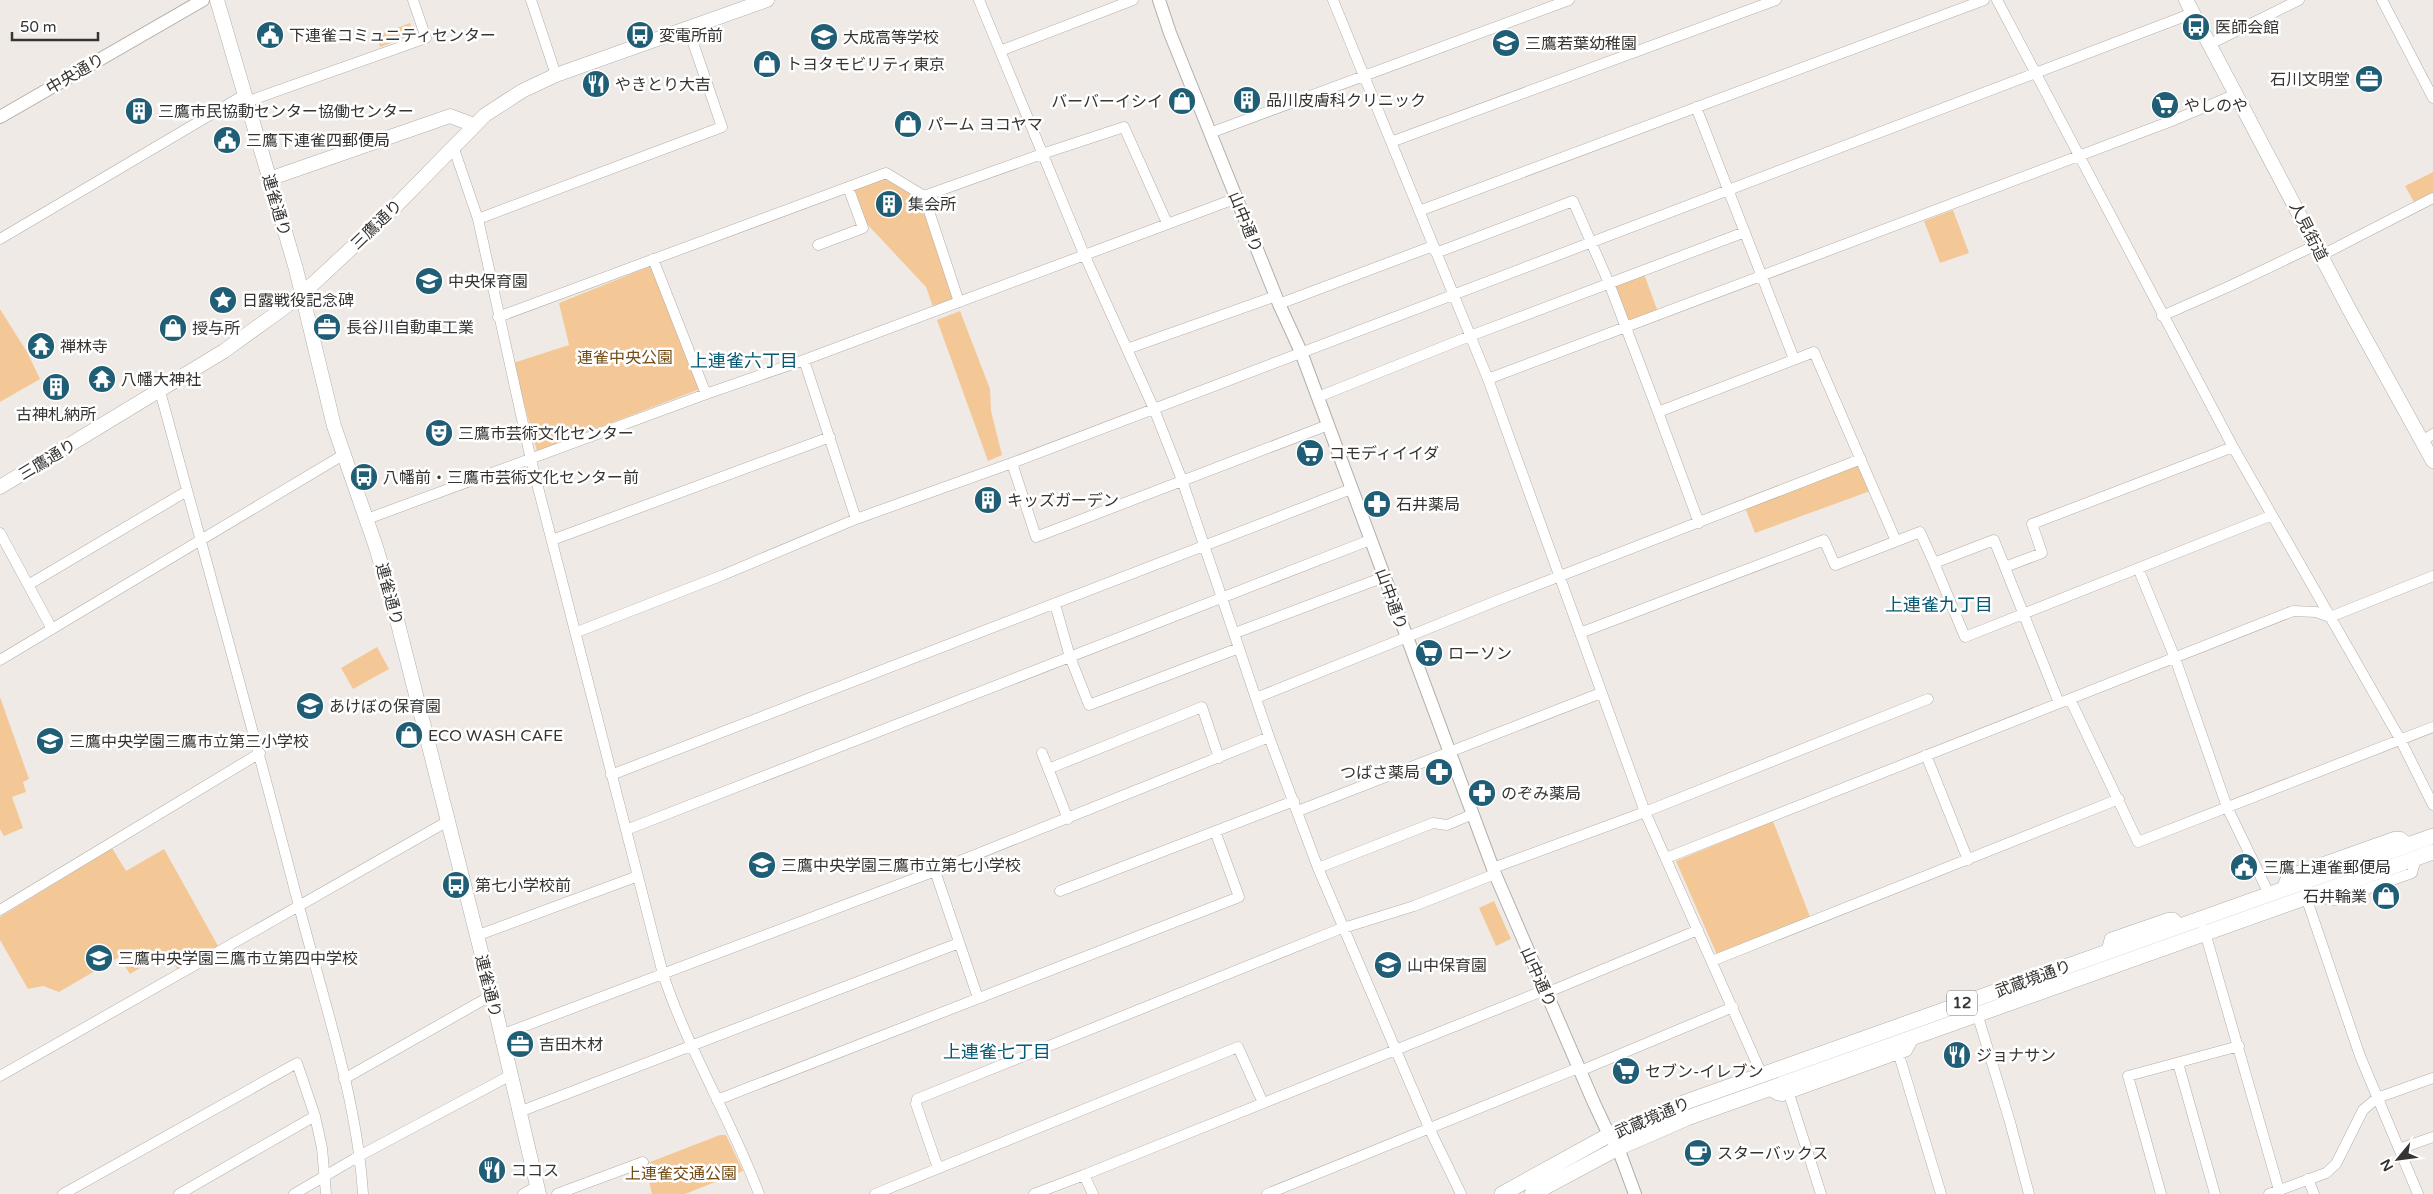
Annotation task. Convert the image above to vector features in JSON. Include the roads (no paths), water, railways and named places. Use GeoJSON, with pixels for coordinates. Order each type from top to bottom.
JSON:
{"type":"FeatureCollection","features":[{"type":"Feature","properties":{"kind":"main road","name":"連雀通り"},"geometry":{"type":"LineString","coordinates":[[217,0],[301,294],[334,426],[367,519],[395,612],[492,995],[538,1190]]}},
{"type":"Feature","properties":{"kind":"main road","name":"三鷹通り"},"geometry":{"type":"LineString","coordinates":[[0,487],[224,351],[301,294],[385,217],[474,125],[485,115],[522,90],[556,75],[767,0]]}},
{"type":"Feature","properties":{"kind":"main road","name":"人見街道"},"geometry":{"type":"LineString","coordinates":[[2186,0],[2319,250],[2427,438],[2433,461]]}},
{"type":"Feature","properties":{"kind":"main road"},"geometry":{"type":"LineString","coordinates":[[269,179],[450,116],[474,125]]}},
{"type":"Feature","properties":{"kind":"main road","name":"武蔵境通り"},"geometry":{"type":"LineString","coordinates":[[1502,1194],[1608,1135],[1683,1103],[1764,1082],[1915,1036],[1977,1014],[2055,986],[2204,926],[2275,892],[2433,836]]}},
{"type":"Feature","properties":{"kind":"main road","name":"武蔵境通り"},"geometry":{"type":"LineString","coordinates":[[1532,1194],[1618,1148],[1764,1082],[1972,1000],[2181,925],[2204,926],[2313,895],[2433,852]]}},
{"type":"Feature","properties":{"kind":"main road"},"geometry":{"type":"LineString","coordinates":[[2017,983],[2014,987],[2017,992],[2036,986],[2055,986]]}},
{"type":"Feature","properties":{"kind":"street","name":"中央通り"},"geometry":{"type":"LineString","coordinates":[[0,117],[203,0]]}},
{"type":"Feature","properties":{"kind":"street"},"geometry":{"type":"LineString","coordinates":[[0,239],[245,98],[426,38],[413,0]]}},
{"type":"Feature","properties":{"kind":"street"},"geometry":{"type":"LineString","coordinates":[[531,0],[556,75]]}},
{"type":"Feature","properties":{"kind":"street"},"geometry":{"type":"LineString","coordinates":[[979,0],[1084,254],[1154,409],[1182,480],[1269,738],[1318,868],[1430,1130],[1461,1194]]}},
{"type":"Feature","properties":{"kind":"street"},"geometry":{"type":"LineString","coordinates":[[1000,51],[1133,0]]}},
{"type":"Feature","properties":{"kind":"street","name":"山中通り"},"geometry":{"type":"LineString","coordinates":[[1159,0],[1277,300],[1301,352],[1448,753],[1494,871],[1608,1135],[1618,1148],[1635,1194]]}},
{"type":"Feature","properties":{"kind":"street"},"geometry":{"type":"LineString","coordinates":[[1333,0],[1488,379],[1645,812],[1764,1082],[1777,1095],[1789,1094],[1899,1055],[1907,1051],[1915,1036]]}},
{"type":"Feature","properties":{"kind":"street"},"geometry":{"type":"LineString","coordinates":[[1210,133],[1569,0]]}},
{"type":"Feature","properties":{"kind":"street"},"geometry":{"type":"LineString","coordinates":[[1391,142],[1776,0]]}},
{"type":"Feature","properties":{"kind":"street"},"geometry":{"type":"LineString","coordinates":[[1419,211],[1984,0]]}},
{"type":"Feature","properties":{"kind":"street"},"geometry":{"type":"LineString","coordinates":[[1997,0],[2162,316],[2270,516],[2318,594],[2400,739],[2433,805]]}},
{"type":"Feature","properties":{"kind":"street"},"geometry":{"type":"LineString","coordinates":[[2210,44],[2299,0]]}},
{"type":"Feature","properties":{"kind":"street"},"geometry":{"type":"LineString","coordinates":[[2382,0],[2433,98]]}},
{"type":"Feature","properties":{"kind":"street"},"geometry":{"type":"LineString","coordinates":[[577,632],[723,575],[856,519],[1012,463],[2033,72],[2193,13]]}},
{"type":"Feature","properties":{"kind":"street"},"geometry":{"type":"LineString","coordinates":[[478,220],[722,127],[688,28]]}},
{"type":"Feature","properties":{"kind":"street"},"geometry":{"type":"LineString","coordinates":[[1488,379],[2236,94]]}},
{"type":"Feature","properties":{"kind":"street"},"geometry":{"type":"LineString","coordinates":[[1696,107],[1744,232],[1763,275],[1794,359]]}},
{"type":"Feature","properties":{"kind":"street"},"geometry":{"type":"LineString","coordinates":[[924,196],[1042,154],[1124,128],[1167,223]]}},
{"type":"Feature","properties":{"kind":"street"},"geometry":{"type":"LineString","coordinates":[[453,146],[478,220],[531,460],[577,632],[611,776],[663,974],[674,1007],[691,1047],[759,1194]]}},
{"type":"Feature","properties":{"kind":"street"},"geometry":{"type":"LineString","coordinates":[[498,317],[886,173],[924,196],[959,302]]}},
{"type":"Feature","properties":{"kind":"street"},"geometry":{"type":"LineString","coordinates":[[818,245],[863,228],[848,186]]}},
{"type":"Feature","properties":{"kind":"street"},"geometry":{"type":"LineString","coordinates":[[367,519],[706,394],[804,360],[1237,198]]}},
{"type":"Feature","properties":{"kind":"street"},"geometry":{"type":"LineString","coordinates":[[2162,316],[2319,250],[2433,198]]}},
{"type":"Feature","properties":{"kind":"street"},"geometry":{"type":"LineString","coordinates":[[1127,349],[1434,249],[1573,201],[1626,327],[1699,522]]}},
{"type":"Feature","properties":{"kind":"street"},"geometry":{"type":"LineString","coordinates":[[1318,397],[1470,336],[1744,232]]}},
{"type":"Feature","properties":{"kind":"street"},"geometry":{"type":"LineString","coordinates":[[653,259],[706,394]]}},
{"type":"Feature","properties":{"kind":"street"},"geometry":{"type":"LineString","coordinates":[[1658,412],[1814,352],[1896,542]]}},
{"type":"Feature","properties":{"kind":"street"},"geometry":{"type":"LineString","coordinates":[[804,360],[856,519]]}},
{"type":"Feature","properties":{"kind":"street"},"geometry":{"type":"LineString","coordinates":[[160,391],[260,753],[344,1079],[360,1155],[363,1194]]}},
{"type":"Feature","properties":{"kind":"street"},"geometry":{"type":"LineString","coordinates":[[1012,463],[1036,537],[1328,425]]}},
{"type":"Feature","properties":{"kind":"street"},"geometry":{"type":"LineString","coordinates":[[552,540],[830,437]]}},
{"type":"Feature","properties":{"kind":"street"},"geometry":{"type":"LineString","coordinates":[[2005,567],[2042,553],[2032,524],[2233,447]]}},
{"type":"Feature","properties":{"kind":"street"},"geometry":{"type":"LineString","coordinates":[[0,660],[343,455]]}},
{"type":"Feature","properties":{"kind":"street"},"geometry":{"type":"LineString","coordinates":[[1256,698],[1861,459]]}},
{"type":"Feature","properties":{"kind":"street"},"geometry":{"type":"LineString","coordinates":[[611,776],[1351,489]]}},
{"type":"Feature","properties":{"kind":"street"},"geometry":{"type":"LineString","coordinates":[[28,585],[187,491]]}},
{"type":"Feature","properties":{"kind":"street"},"geometry":{"type":"LineString","coordinates":[[1580,633],[1824,540],[1835,565],[1920,532],[1965,638],[2270,516]]}},
{"type":"Feature","properties":{"kind":"street"},"geometry":{"type":"LineString","coordinates":[[0,533],[4,550],[28,585],[52,629]]}},
{"type":"Feature","properties":{"kind":"street"},"geometry":{"type":"LineString","coordinates":[[626,830],[1370,540]]}},
{"type":"Feature","properties":{"kind":"street"},"geometry":{"type":"LineString","coordinates":[[1934,563],[1994,540],[2059,703]]}},
{"type":"Feature","properties":{"kind":"street"},"geometry":{"type":"LineString","coordinates":[[2138,568],[2175,658],[2227,807],[2275,892]]}},
{"type":"Feature","properties":{"kind":"street"},"geometry":{"type":"LineString","coordinates":[[1666,858],[2293,611],[2316,612],[2330,617],[2433,576]]}},
{"type":"Feature","properties":{"kind":"street"},"geometry":{"type":"LineString","coordinates":[[1235,633],[1384,577]]}},
{"type":"Feature","properties":{"kind":"street"},"geometry":{"type":"LineString","coordinates":[[2316,612],[2318,594]]}},
{"type":"Feature","properties":{"kind":"street"},"geometry":{"type":"LineString","coordinates":[[1055,604],[1070,657],[1088,705],[1239,648]]}},
{"type":"Feature","properties":{"kind":"street"},"geometry":{"type":"LineString","coordinates":[[1298,811],[1601,693]]}},
{"type":"Feature","properties":{"kind":"street"},"geometry":{"type":"LineString","coordinates":[[938,1168],[916,1104],[917,1099],[1337,930],[1344,930],[1414,906],[1494,871],[1928,699]]}},
{"type":"Feature","properties":{"kind":"street"},"geometry":{"type":"LineString","coordinates":[[2070,699],[2138,842],[2433,727]]}},
{"type":"Feature","properties":{"kind":"street"},"geometry":{"type":"LineString","coordinates":[[1048,769],[1202,706],[1219,758]]}},
{"type":"Feature","properties":{"kind":"street"},"geometry":{"type":"LineString","coordinates":[[501,1035],[935,871],[1269,738]]}},
{"type":"Feature","properties":{"kind":"street"},"geometry":{"type":"LineString","coordinates":[[0,910],[260,753]]}},
{"type":"Feature","properties":{"kind":"street"},"geometry":{"type":"LineString","coordinates":[[1042,753],[1068,819]]}},
{"type":"Feature","properties":{"kind":"street"},"geometry":{"type":"LineString","coordinates":[[1926,755],[1968,860]]}},
{"type":"Feature","properties":{"kind":"street"},"geometry":{"type":"LineString","coordinates":[[1712,961],[2119,799]]}},
{"type":"Feature","properties":{"kind":"street"},"geometry":{"type":"LineString","coordinates":[[1060,891],[1294,801]]}},
{"type":"Feature","properties":{"kind":"street"},"geometry":{"type":"LineString","coordinates":[[1318,868],[1433,823],[1447,824],[1472,814]]}},
{"type":"Feature","properties":{"kind":"street"},"geometry":{"type":"LineString","coordinates":[[0,1076],[448,821]]}},
{"type":"Feature","properties":{"kind":"street"},"geometry":{"type":"LineString","coordinates":[[717,1100],[1239,896],[1215,831]]}},
{"type":"Feature","properties":{"kind":"street"},"geometry":{"type":"LineString","coordinates":[[935,871],[978,998]]}},
{"type":"Feature","properties":{"kind":"street"},"geometry":{"type":"LineString","coordinates":[[476,936],[638,876]]}},
{"type":"Feature","properties":{"kind":"street"},"geometry":{"type":"LineString","coordinates":[[2313,895],[2360,1056],[2418,1194]]}},
{"type":"Feature","properties":{"kind":"street"},"geometry":{"type":"LineString","coordinates":[[2204,926],[2279,1190]]}},
{"type":"Feature","properties":{"kind":"street"},"geometry":{"type":"LineString","coordinates":[[1038,1193],[1395,1049],[1698,930]]}},
{"type":"Feature","properties":{"kind":"street"},"geometry":{"type":"LineString","coordinates":[[519,1112],[959,943]]}},
{"type":"Feature","properties":{"kind":"street"},"geometry":{"type":"LineString","coordinates":[[344,1079],[492,995]]}},
{"type":"Feature","properties":{"kind":"street"},"geometry":{"type":"LineString","coordinates":[[1972,1000],[2010,1122],[2029,1194]]}},
{"type":"Feature","properties":{"kind":"street"},"geometry":{"type":"LineString","coordinates":[[1267,1194],[1732,1007]]}},
{"type":"Feature","properties":{"kind":"street"},"geometry":{"type":"LineString","coordinates":[[2161,1194],[2128,1076],[2239,1046]]}},
{"type":"Feature","properties":{"kind":"street"},"geometry":{"type":"LineString","coordinates":[[875,1194],[1238,1047],[1263,1102]]}},
{"type":"Feature","properties":{"kind":"street"},"geometry":{"type":"LineString","coordinates":[[1899,1055],[1941,1194]]}},
{"type":"Feature","properties":{"kind":"street"},"geometry":{"type":"LineString","coordinates":[[2178,1062],[2215,1194]]}},
{"type":"Feature","properties":{"kind":"street"},"geometry":{"type":"LineString","coordinates":[[63,1194],[297,1063],[315,1116],[322,1148],[326,1194]]}},
{"type":"Feature","properties":{"kind":"street"},"geometry":{"type":"LineString","coordinates":[[294,1194],[360,1155],[511,1075]]}},
{"type":"Feature","properties":{"kind":"street"},"geometry":{"type":"LineString","coordinates":[[2269,1194],[2326,1173],[2336,1164],[2363,1110],[2377,1098],[2433,1078]]}},
{"type":"Feature","properties":{"kind":"street"},"geometry":{"type":"LineString","coordinates":[[1789,1094],[1821,1194]]}},
{"type":"Feature","properties":{"kind":"street"},"geometry":{"type":"LineString","coordinates":[[179,1194],[315,1116]]}},
{"type":"Feature","properties":{"kind":"street"},"geometry":{"type":"LineString","coordinates":[[2399,1149],[2433,1137]]}},
{"type":"Feature","properties":{"kind":"street"},"geometry":{"type":"LineString","coordinates":[[557,1194],[644,1162]]}},
{"type":"Feature","properties":{"kind":"street"},"geometry":{"type":"LineString","coordinates":[[1084,1175],[1092,1194]]}},
{"type":"Feature","properties":{"kind":"street"},"geometry":{"type":"LineString","coordinates":[[2308,1179],[2314,1194]]}},
{"type":"Feature","properties":{"kind":"street"},"geometry":{"type":"LineString","coordinates":[[81,1184],[86,1194]]}},
{"type":"Feature","properties":{"kind":"street"},"geometry":{"type":"LineString","coordinates":[[523,1194],[538,1190]]}},
{"type":"Feature","properties":{"kind":"place","name":"医師会館"},"geometry":{"type":"Point","coordinates":[2196,27]}},
{"type":"Feature","properties":{"kind":"place","name":"下連雀コミュニティセンター"},"geometry":{"type":"Point","coordinates":[270,35]}},
{"type":"Feature","properties":{"kind":"place","name":"変電所前"},"geometry":{"type":"Point","coordinates":[640,35]}},
{"type":"Feature","properties":{"kind":"place","name":"大成高等学校"},"geometry":{"type":"Point","coordinates":[824,37]}},
{"type":"Feature","properties":{"kind":"place","name":"三鷹若葉幼稚園"},"geometry":{"type":"Point","coordinates":[1506,43]}},
{"type":"Feature","properties":{"kind":"place","name":"トヨタモビリティ東京"},"geometry":{"type":"Point","coordinates":[767,64]}},
{"type":"Feature","properties":{"kind":"place","name":"石川文明堂"},"geometry":{"type":"Point","coordinates":[2369,79]}},
{"type":"Feature","properties":{"kind":"place","name":"やきとり大吉"},"geometry":{"type":"Point","coordinates":[596,84]}},
{"type":"Feature","properties":{"kind":"place","name":"品川皮膚科クリニック"},"geometry":{"type":"Point","coordinates":[1247,100]}},
{"type":"Feature","properties":{"kind":"place","name":"バーバーイシイ"},"geometry":{"type":"Point","coordinates":[1182,101]}},
{"type":"Feature","properties":{"kind":"place","name":"やしのや"},"geometry":{"type":"Point","coordinates":[2165,105]}},
{"type":"Feature","properties":{"kind":"place","name":"三鷹市民協動センター協働センター"},"geometry":{"type":"Point","coordinates":[139,111]}},
{"type":"Feature","properties":{"kind":"place","name":"パーム ヨコヤマ"},"geometry":{"type":"Point","coordinates":[908,124]}},
{"type":"Feature","properties":{"kind":"place","name":"三鷹下連雀四郵便局"},"geometry":{"type":"Point","coordinates":[227,140]}},
{"type":"Feature","properties":{"kind":"place","name":"集会所"},"geometry":{"type":"Point","coordinates":[889,204]}},
{"type":"Feature","properties":{"kind":"place","name":"中央保育園"},"geometry":{"type":"Point","coordinates":[429,281]}},
{"type":"Feature","properties":{"kind":"place","name":"日露戦役記念碑"},"geometry":{"type":"Point","coordinates":[223,300]}},
{"type":"Feature","properties":{"kind":"place","name":"長谷川自動車工業"},"geometry":{"type":"Point","coordinates":[327,327]}},
{"type":"Feature","properties":{"kind":"place","name":"授与所"},"geometry":{"type":"Point","coordinates":[173,328]}},
{"type":"Feature","properties":{"kind":"place","name":"禅林寺"},"geometry":{"type":"Point","coordinates":[41,346]}},
{"type":"Feature","properties":{"kind":"place","name":"八幡大神社"},"geometry":{"type":"Point","coordinates":[102,379]}},
{"type":"Feature","properties":{"kind":"place","name":"古神札納所"},"geometry":{"type":"Point","coordinates":[56,387]}},
{"type":"Feature","properties":{"kind":"place","name":"三鷹市芸術文化センター"},"geometry":{"type":"Point","coordinates":[439,433]}},
{"type":"Feature","properties":{"kind":"place","name":"コモディイイダ"},"geometry":{"type":"Point","coordinates":[1310,453]}},
{"type":"Feature","properties":{"kind":"place","name":"八幡前・三鷹市芸術文化センター前"},"geometry":{"type":"Point","coordinates":[364,477]}},
{"type":"Feature","properties":{"kind":"place","name":"キッズガーデン"},"geometry":{"type":"Point","coordinates":[988,500]}},
{"type":"Feature","properties":{"kind":"place","name":"石井薬局"},"geometry":{"type":"Point","coordinates":[1377,504]}},
{"type":"Feature","properties":{"kind":"place","name":"ローソン"},"geometry":{"type":"Point","coordinates":[1429,653]}},
{"type":"Feature","properties":{"kind":"place","name":"あけぼの保育園"},"geometry":{"type":"Point","coordinates":[310,706]}},
{"type":"Feature","properties":{"kind":"place","name":"ECO WASH CAFE"},"geometry":{"type":"Point","coordinates":[409,735]}},
{"type":"Feature","properties":{"kind":"place","name":"三鷹中央学園三鷹市立第三小学校"},"geometry":{"type":"Point","coordinates":[50,741]}},
{"type":"Feature","properties":{"kind":"place","name":"つばさ薬局"},"geometry":{"type":"Point","coordinates":[1439,772]}},
{"type":"Feature","properties":{"kind":"place","name":"のぞみ薬局"},"geometry":{"type":"Point","coordinates":[1482,793]}},
{"type":"Feature","properties":{"kind":"place","name":"三鷹中央学園三鷹市立第七小学校"},"geometry":{"type":"Point","coordinates":[762,865]}},
{"type":"Feature","properties":{"kind":"place","name":"三鷹上連雀郵便局"},"geometry":{"type":"Point","coordinates":[2244,867]}},
{"type":"Feature","properties":{"kind":"place","name":"第七小学校前"},"geometry":{"type":"Point","coordinates":[456,885]}},
{"type":"Feature","properties":{"kind":"place","name":"石井輪業"},"geometry":{"type":"Point","coordinates":[2386,896]}},
{"type":"Feature","properties":{"kind":"place","name":"三鷹中央学園三鷹市立第四中学校"},"geometry":{"type":"Point","coordinates":[99,958]}},
{"type":"Feature","properties":{"kind":"place","name":"山中保育園"},"geometry":{"type":"Point","coordinates":[1388,965]}},
{"type":"Feature","properties":{"kind":"place","name":"吉田木材"},"geometry":{"type":"Point","coordinates":[520,1044]}},
{"type":"Feature","properties":{"kind":"place","name":"ジョナサン"},"geometry":{"type":"Point","coordinates":[1957,1055]}},
{"type":"Feature","properties":{"kind":"place","name":"セブン-イレブン"},"geometry":{"type":"Point","coordinates":[1626,1071]}},
{"type":"Feature","properties":{"kind":"place","name":"スターバックス"},"geometry":{"type":"Point","coordinates":[1698,1153]}},
{"type":"Feature","properties":{"kind":"place","name":"ココス"},"geometry":{"type":"Point","coordinates":[492,1170]}},
{"type":"Feature","properties":{"kind":"district","name":"上連雀六丁目"},"geometry":{"type":"Point","coordinates":[744,361]}},
{"type":"Feature","properties":{"kind":"district","name":"上連雀九丁目"},"geometry":{"type":"Point","coordinates":[1939,605]}},
{"type":"Feature","properties":{"kind":"district","name":"上連雀七丁目"},"geometry":{"type":"Point","coordinates":[997,1052]}},
{"type":"Feature","properties":{"kind":"park label","name":"連雀中央公園"},"geometry":{"type":"Point","coordinates":[625,357]}},
{"type":"Feature","properties":{"kind":"park label","name":"上連雀交通公園"},"geometry":{"type":"Point","coordinates":[681,1173]}}]}
